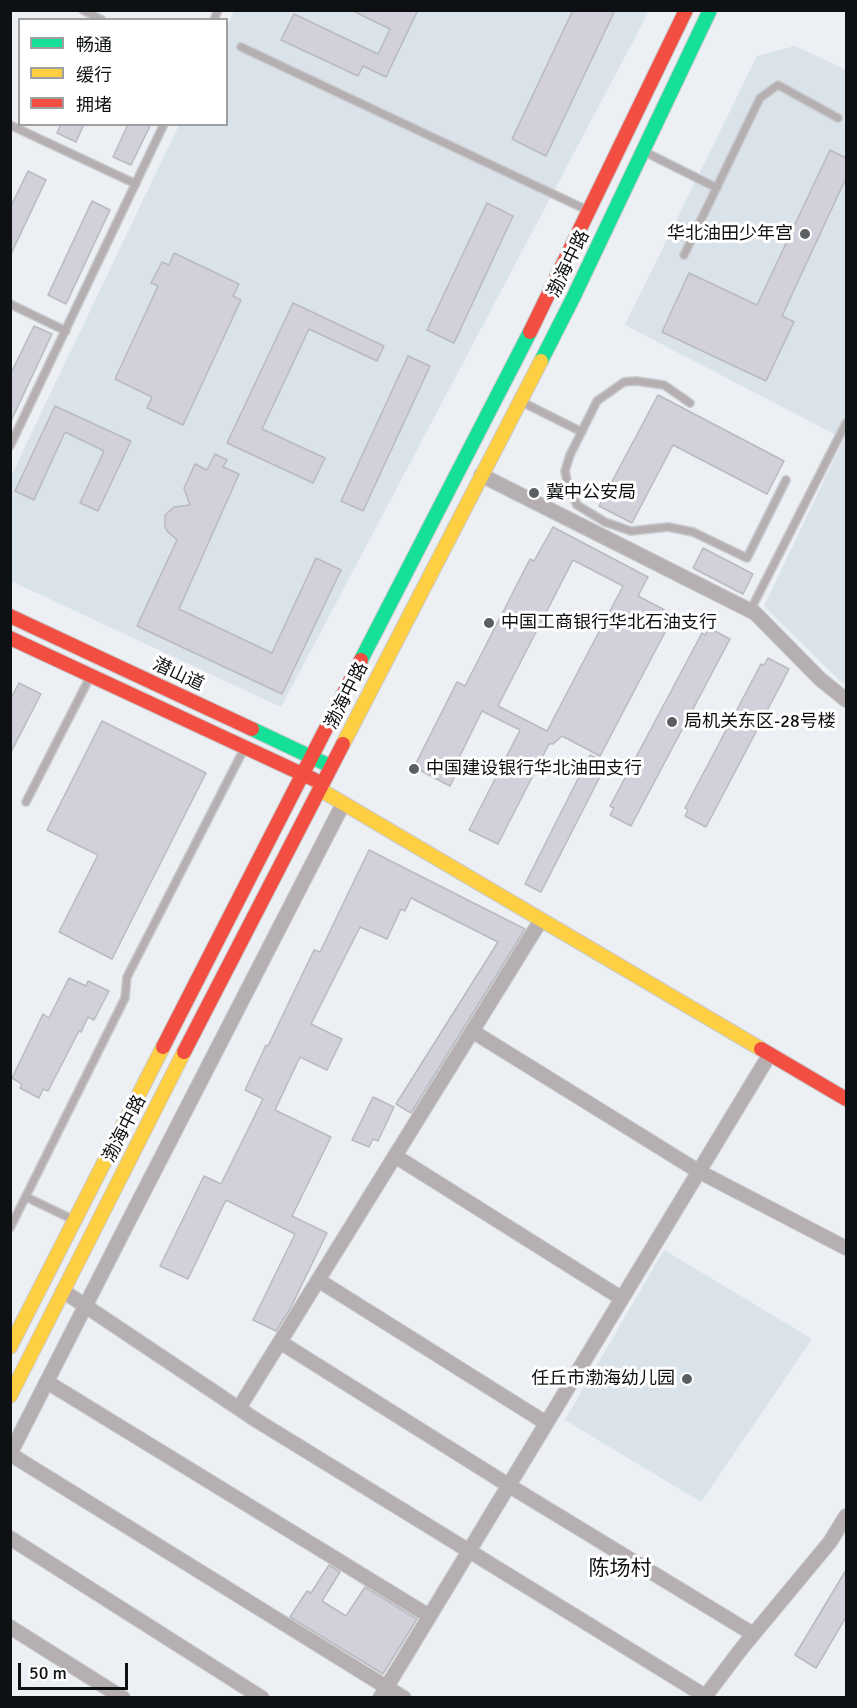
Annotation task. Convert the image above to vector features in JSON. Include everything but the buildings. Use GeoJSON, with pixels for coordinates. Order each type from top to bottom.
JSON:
{"type":"FeatureCollection","features":[{"type":"Feature","properties":{"kind":"main road","name":"渤海中路"},"geometry":{"type":"LineString","coordinates":[[10,1347],[542,309],[686,10]]}},
{"type":"Feature","properties":{"kind":"main road","name":"渤海中路"},"geometry":{"type":"LineString","coordinates":[[10,1396],[331,766],[573,298],[710,10]]}},
{"type":"Feature","properties":{"kind":"main road","name":"潜山道"},"geometry":{"type":"LineString","coordinates":[[10,616],[331,766]]}},
{"type":"Feature","properties":{"kind":"main road","name":"潜山道"},"geometry":{"type":"LineString","coordinates":[[10,638],[302,774],[343,804],[846,1099]]}},
{"type":"Feature","properties":{"kind":"street"},"geometry":{"type":"LineString","coordinates":[[482,475],[755,613],[820,679],[846,700]]}},
{"type":"Feature","properties":{"kind":"street"},"geometry":{"type":"LineString","coordinates":[[343,804],[10,1454],[383,1692],[404,1698]]}},
{"type":"Feature","properties":{"kind":"street"},"geometry":{"type":"LineString","coordinates":[[239,1408],[541,920]]}},
{"type":"Feature","properties":{"kind":"street"},"geometry":{"type":"LineString","coordinates":[[472,1031],[698,1172],[846,1248]]}},
{"type":"Feature","properties":{"kind":"street"},"geometry":{"type":"LineString","coordinates":[[383,1692],[770,1054]]}},
{"type":"Feature","properties":{"kind":"street"},"geometry":{"type":"LineString","coordinates":[[395,1156],[621,1298]]}},
{"type":"Feature","properties":{"kind":"street"},"geometry":{"type":"LineString","coordinates":[[318,1280],[546,1423]]}},
{"type":"Feature","properties":{"kind":"street"},"geometry":{"type":"LineString","coordinates":[[63,1291],[239,1408],[705,1697],[753,1634],[830,1542],[846,1516]]}},
{"type":"Feature","properties":{"kind":"street"},"geometry":{"type":"LineString","coordinates":[[280,1342],[508,1485],[753,1634]]}},
{"type":"Feature","properties":{"kind":"street"},"geometry":{"type":"LineString","coordinates":[[47,1382],[429,1616]]}},
{"type":"Feature","properties":{"kind":"street"},"geometry":{"type":"LineString","coordinates":[[10,1538],[262,1698]]}},
{"type":"Feature","properties":{"kind":"street"},"geometry":{"type":"LineString","coordinates":[[10,1627],[123,1698]]}},
{"type":"Feature","properties":{"kind":"lane"},"geometry":{"type":"LineString","coordinates":[[82,10],[98,18]]}},
{"type":"Feature","properties":{"kind":"lane"},"geometry":{"type":"LineString","coordinates":[[241,47],[590,212]]}},
{"type":"Feature","properties":{"kind":"lane"},"geometry":{"type":"LineString","coordinates":[[684,255],[760,98],[778,86],[838,118]]}},
{"type":"Feature","properties":{"kind":"lane"},"geometry":{"type":"LineString","coordinates":[[10,125],[136,184]]}},
{"type":"Feature","properties":{"kind":"lane"},"geometry":{"type":"LineString","coordinates":[[10,446],[163,126]]}},
{"type":"Feature","properties":{"kind":"lane"},"geometry":{"type":"LineString","coordinates":[[643,151],[717,188]]}},
{"type":"Feature","properties":{"kind":"lane"},"geometry":{"type":"LineString","coordinates":[[10,304],[66,331]]}},
{"type":"Feature","properties":{"kind":"lane"},"geometry":{"type":"LineString","coordinates":[[690,403],[664,385],[648,382],[624,382],[597,401],[565,471],[567,486],[577,505],[605,522],[631,531],[668,527],[693,532],[747,558],[786,480]]}},
{"type":"Feature","properties":{"kind":"lane"},"geometry":{"type":"LineString","coordinates":[[520,400],[582,432]]}},
{"type":"Feature","properties":{"kind":"lane"},"geometry":{"type":"LineString","coordinates":[[750,611],[846,423]]}},
{"type":"Feature","properties":{"kind":"lane"},"geometry":{"type":"LineString","coordinates":[[26,802],[91,675]]}},
{"type":"Feature","properties":{"kind":"lane"},"geometry":{"type":"LineString","coordinates":[[10,1228],[125,998],[127,977],[245,747]]}},
{"type":"Feature","properties":{"kind":"lane"},"geometry":{"type":"LineString","coordinates":[[26,1197],[74,1220]]}},
{"type":"Feature","properties":{"kind":"shaded area"},"geometry":{"type":"Polygon","coordinates":[[[234,11],[649,11],[281,707],[11,581],[10,478],[179,126],[228,126],[228,24],[234,11]]]}},
{"type":"Feature","properties":{"kind":"shaded area"},"geometry":{"type":"Polygon","coordinates":[[[795,46],[846,70],[846,684],[841,682],[764,606],[844,439],[625,325],[757,56],[795,46]]]}},
{"type":"Feature","properties":{"kind":"shaded area","name":"任丘市渤海幼儿园"},"geometry":{"type":"Polygon","coordinates":[[[664,1250],[812,1339],[701,1502],[565,1420],[664,1250]]]}},
{"type":"Feature","properties":{"kind":"traffic: fast"},"geometry":{"type":"LineString","coordinates":[[541,361],[710,10]]}},
{"type":"Feature","properties":{"kind":"traffic: fast"},"geometry":{"type":"LineString","coordinates":[[361,660],[530,332]]}},
{"type":"Feature","properties":{"kind":"traffic: fast"},"geometry":{"type":"LineString","coordinates":[[252,729],[326,764]]}},
{"type":"Feature","properties":{"kind":"traffic: slow"},"geometry":{"type":"LineString","coordinates":[[343,744],[541,361]]}},
{"type":"Feature","properties":{"kind":"traffic: slow"},"geometry":{"type":"LineString","coordinates":[[319,789],[761,1049]]}},
{"type":"Feature","properties":{"kind":"traffic: slow"},"geometry":{"type":"LineString","coordinates":[[10,1347],[163,1047]]}},
{"type":"Feature","properties":{"kind":"traffic: slow"},"geometry":{"type":"LineString","coordinates":[[10,1396],[184,1052]]}},
{"type":"Feature","properties":{"kind":"traffic: jam"},"geometry":{"type":"LineString","coordinates":[[530,332],[686,10]]}},
{"type":"Feature","properties":{"kind":"traffic: jam"},"geometry":{"type":"LineString","coordinates":[[10,616],[252,729]]}},
{"type":"Feature","properties":{"kind":"traffic: jam"},"geometry":{"type":"LineString","coordinates":[[10,638],[315,780]]}},
{"type":"Feature","properties":{"kind":"traffic: jam"},"geometry":{"type":"LineString","coordinates":[[163,1047],[361,660]]}},
{"type":"Feature","properties":{"kind":"traffic: jam"},"geometry":{"type":"LineString","coordinates":[[184,1052],[343,744]]}},
{"type":"Feature","properties":{"kind":"traffic: jam"},"geometry":{"type":"LineString","coordinates":[[761,1049],[846,1099]]}},
{"type":"Feature","properties":{"kind":"place","name":"华北油田少年宫"},"geometry":{"type":"Point","coordinates":[805,234]}},
{"type":"Feature","properties":{"kind":"place","name":"冀中公安局"},"geometry":{"type":"Point","coordinates":[534,493]}},
{"type":"Feature","properties":{"kind":"place","name":"中国工商银行华北石油支行"},"geometry":{"type":"Point","coordinates":[489,623]}},
{"type":"Feature","properties":{"kind":"place","name":"局机关东区-28号楼"},"geometry":{"type":"Point","coordinates":[672,722]}},
{"type":"Feature","properties":{"kind":"place","name":"中国建设银行华北油田支行"},"geometry":{"type":"Point","coordinates":[414,769]}},
{"type":"Feature","properties":{"kind":"place","name":"任丘市渤海幼儿园"},"geometry":{"type":"Point","coordinates":[687,1379]}},
{"type":"Feature","properties":{"kind":"district","name":"陈场村"},"geometry":{"type":"Point","coordinates":[620,1569]}}]}
